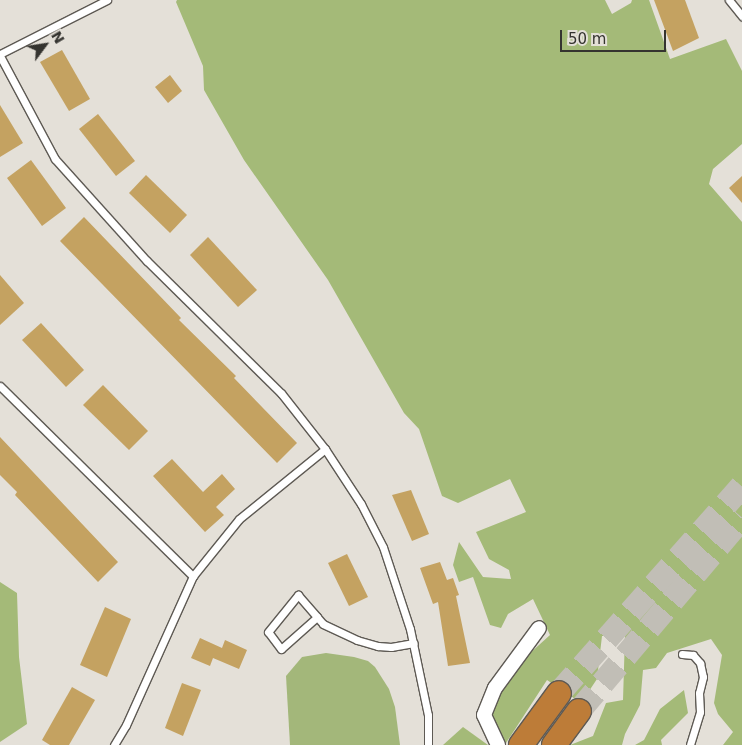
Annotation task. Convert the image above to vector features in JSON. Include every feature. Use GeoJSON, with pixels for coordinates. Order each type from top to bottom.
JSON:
{"type":"FeatureCollection","features":[{"type":"Feature","properties":{"kind":"highway"},"geometry":{"type":"LineString","coordinates":[[521,745],[560,692]]}},
{"type":"Feature","properties":{"kind":"highway"},"geometry":{"type":"LineString","coordinates":[[554,745],[579,711]]}},
{"type":"Feature","properties":{"kind":"street"},"geometry":{"type":"LineString","coordinates":[[498,745],[484,715],[495,688],[538,628]]}},
{"type":"Feature","properties":{"kind":"lane"},"geometry":{"type":"LineString","coordinates":[[107,0],[0,55],[55,159],[148,261],[282,393],[325,449],[361,504],[383,548],[414,643],[428,715],[428,745]]}},
{"type":"Feature","properties":{"kind":"lane"},"geometry":{"type":"LineString","coordinates":[[729,0],[742,16]]}},
{"type":"Feature","properties":{"kind":"lane"},"geometry":{"type":"LineString","coordinates":[[0,386],[193,576]]}},
{"type":"Feature","properties":{"kind":"lane"},"geometry":{"type":"LineString","coordinates":[[114,745],[126,725],[193,576],[240,519],[325,449]]}},
{"type":"Feature","properties":{"kind":"lane"},"geometry":{"type":"LineString","coordinates":[[317,617],[282,649],[268,632],[298,595],[317,617],[323,624],[357,640],[378,646],[391,647],[414,643]]}},
{"type":"Feature","properties":{"kind":"lane"},"geometry":{"type":"LineString","coordinates":[[682,654],[693,654],[700,663],[703,677],[699,693],[700,712],[690,745]]}},
{"type":"Feature","properties":{"kind":"green space"},"geometry":{"type":"Polygon","coordinates":[[[177,0],[605,0],[612,14],[631,3],[632,0],[649,0],[670,59],[726,39],[742,71],[742,144],[713,169],[709,184],[742,222],[742,745],[723,745],[733,732],[718,714],[714,703],[722,655],[711,639],[667,653],[656,668],[643,670],[640,705],[625,734],[622,745],[570,745],[593,736],[606,703],[623,700],[625,635],[602,636],[597,679],[581,703],[547,680],[506,743],[488,713],[498,693],[528,655],[550,635],[533,599],[508,614],[501,628],[490,625],[473,577],[459,582],[453,565],[459,542],[483,577],[511,579],[509,570],[489,559],[476,532],[526,512],[510,479],[458,503],[442,496],[419,429],[404,413],[328,280],[244,160],[204,90],[203,66],[176,2],[177,0]]]}},
{"type":"Feature","properties":{"kind":"green space"},"geometry":{"type":"Polygon","coordinates":[[[0,582],[17,593],[19,657],[27,724],[0,742],[0,582]]]}},
{"type":"Feature","properties":{"kind":"green space"},"geometry":{"type":"Polygon","coordinates":[[[326,653],[368,661],[375,667],[389,689],[395,707],[400,745],[290,745],[286,676],[302,657],[326,653]]]}},
{"type":"Feature","properties":{"kind":"green space"},"geometry":{"type":"Polygon","coordinates":[[[684,690],[688,713],[661,740],[662,745],[635,745],[644,740],[660,709],[684,690]]]}},
{"type":"Feature","properties":{"kind":"green space"},"geometry":{"type":"Polygon","coordinates":[[[463,727],[488,745],[443,745],[463,727]]]}},
{"type":"Feature","properties":{"kind":"building"},"geometry":{"type":"Polygon","coordinates":[[[654,0],[685,0],[699,38],[673,51],[654,0]]]}},
{"type":"Feature","properties":{"kind":"building"},"geometry":{"type":"Polygon","coordinates":[[[62,50],[90,99],[69,111],[40,62],[62,50]]]}},
{"type":"Feature","properties":{"kind":"building"},"geometry":{"type":"Polygon","coordinates":[[[170,75],[182,91],[168,103],[155,87],[170,75]]]}},
{"type":"Feature","properties":{"kind":"building"},"geometry":{"type":"Polygon","coordinates":[[[0,105],[23,143],[0,157],[0,105]]]}},
{"type":"Feature","properties":{"kind":"building"},"geometry":{"type":"Polygon","coordinates":[[[98,114],[135,161],[116,176],[79,129],[98,114]]]}},
{"type":"Feature","properties":{"kind":"building"},"geometry":{"type":"Polygon","coordinates":[[[31,160],[66,208],[42,226],[7,178],[31,160]]]}},
{"type":"Feature","properties":{"kind":"building"},"geometry":{"type":"Polygon","coordinates":[[[146,175],[187,215],[170,233],[129,193],[146,175]]]}},
{"type":"Feature","properties":{"kind":"building"},"geometry":{"type":"Polygon","coordinates":[[[742,176],[742,203],[729,188],[742,176]]]}},
{"type":"Feature","properties":{"kind":"building"},"geometry":{"type":"Polygon","coordinates":[[[84,217],[181,318],[179,320],[236,376],[234,378],[297,443],[277,463],[60,241],[84,217]]]}},
{"type":"Feature","properties":{"kind":"building"},"geometry":{"type":"Polygon","coordinates":[[[208,237],[257,290],[238,307],[190,255],[208,237]]]}},
{"type":"Feature","properties":{"kind":"building"},"geometry":{"type":"Polygon","coordinates":[[[0,275],[24,303],[0,325],[0,275]]]}},
{"type":"Feature","properties":{"kind":"building"},"geometry":{"type":"Polygon","coordinates":[[[41,323],[84,370],[66,387],[22,340],[41,323]]]}},
{"type":"Feature","properties":{"kind":"building"},"geometry":{"type":"Polygon","coordinates":[[[103,385],[148,431],[129,450],[83,405],[103,385]]]}},
{"type":"Feature","properties":{"kind":"building"},"geometry":{"type":"Polygon","coordinates":[[[0,437],[118,562],[98,582],[15,495],[17,492],[0,475],[0,437]]]}},
{"type":"Feature","properties":{"kind":"building"},"geometry":{"type":"Polygon","coordinates":[[[172,459],[203,492],[222,474],[235,489],[216,507],[224,515],[205,532],[153,476],[172,459]]]}},
{"type":"Feature","properties":{"kind":"building"},"geometry":{"type":"Polygon","coordinates":[[[411,490],[429,534],[412,541],[392,495],[411,490]]]}},
{"type":"Feature","properties":{"kind":"building"},"geometry":{"type":"Polygon","coordinates":[[[347,554],[368,597],[349,606],[328,563],[347,554]]]}},
{"type":"Feature","properties":{"kind":"building"},"geometry":{"type":"Polygon","coordinates":[[[440,562],[447,580],[453,578],[459,595],[456,596],[470,663],[448,666],[438,602],[433,604],[420,568],[440,562]]]}},
{"type":"Feature","properties":{"kind":"building"},"geometry":{"type":"Polygon","coordinates":[[[105,607],[131,619],[107,677],[80,665],[105,607]]]}},
{"type":"Feature","properties":{"kind":"building"},"geometry":{"type":"Polygon","coordinates":[[[200,638],[222,648],[225,640],[247,650],[239,669],[213,658],[210,666],[191,658],[200,638]]]}},
{"type":"Feature","properties":{"kind":"building"},"geometry":{"type":"Polygon","coordinates":[[[182,683],[201,690],[183,736],[165,728],[182,683]]]}},
{"type":"Feature","properties":{"kind":"building"},"geometry":{"type":"Polygon","coordinates":[[[72,687],[95,700],[69,745],[50,745],[42,740],[72,687]]]}},
{"type":"Feature","properties":{"kind":"tunnel"},"geometry":{"type":"LineString","coordinates":[[559,693],[742,486]]}},
{"type":"Feature","properties":{"kind":"tunnel"},"geometry":{"type":"LineString","coordinates":[[579,711],[742,518]]}}]}
